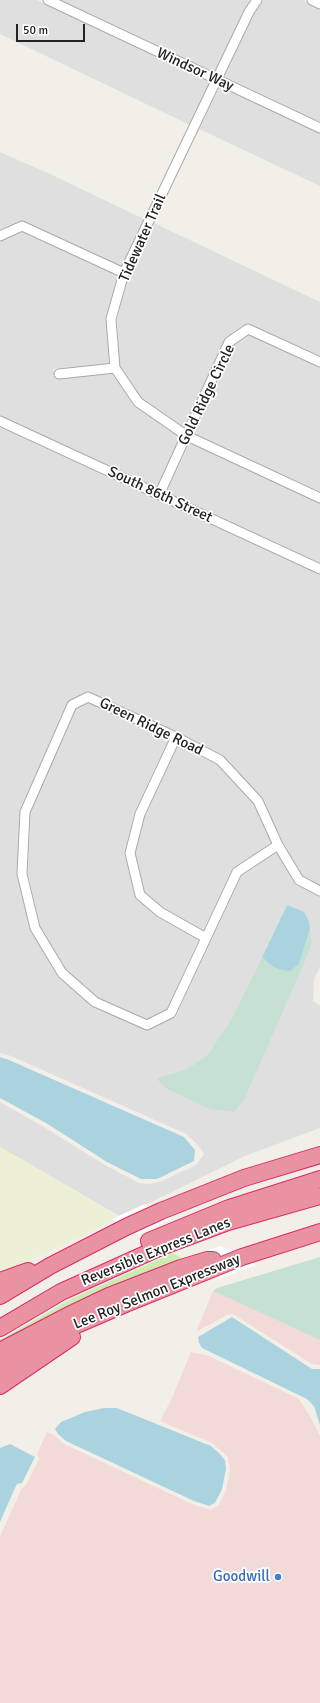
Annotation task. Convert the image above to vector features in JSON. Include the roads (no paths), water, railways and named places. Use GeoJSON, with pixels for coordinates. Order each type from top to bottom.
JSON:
{"type":"FeatureCollection","features":[{"type":"Feature","properties":{"kind":"highway"},"geometry":{"type":"LineString","coordinates":[[0,1296],[50,1266],[160,1211],[244,1178],[320,1155]]}},
{"type":"Feature","properties":{"kind":"highway"},"geometry":{"type":"LineString","coordinates":[[191,1229],[261,1197],[320,1179]]}},
{"type":"Feature","properties":{"kind":"highway","name":"Reversible Express Lanes"},"geometry":{"type":"LineString","coordinates":[[0,1328],[61,1292],[155,1244],[191,1229],[228,1222],[320,1196]]}},
{"type":"Feature","properties":{"kind":"highway","name":"Lee Roy Selmon Expressway"},"geometry":{"type":"LineString","coordinates":[[0,1368],[65,1330],[108,1312],[199,1268],[237,1259],[320,1232]]}},
{"type":"Feature","properties":{"kind":"highway"},"geometry":{"type":"LineString","coordinates":[[0,1281],[21,1273],[50,1266]]}},
{"type":"Feature","properties":{"kind":"highway"},"geometry":{"type":"LineString","coordinates":[[0,1351],[68,1314],[102,1299],[199,1268]]}},
{"type":"Feature","properties":{"kind":"highway"},"geometry":{"type":"LineString","coordinates":[[0,1386],[108,1312]]}},
{"type":"Feature","properties":{"kind":"street","name":"Windsor Way"},"geometry":{"type":"LineString","coordinates":[[48,0],[320,128]]}},
{"type":"Feature","properties":{"kind":"street","name":"Tidewater Trail"},"geometry":{"type":"LineString","coordinates":[[257,0],[249,12],[124,273],[111,319],[115,368],[138,402],[187,436],[320,498]]}},
{"type":"Feature","properties":{"kind":"street"},"geometry":{"type":"LineString","coordinates":[[312,0],[320,4]]}},
{"type":"Feature","properties":{"kind":"street"},"geometry":{"type":"LineString","coordinates":[[0,236],[22,226],[124,273]]}},
{"type":"Feature","properties":{"kind":"street","name":"Gold Ridge Circle"},"geometry":{"type":"LineString","coordinates":[[159,495],[229,342],[248,329],[320,362]]}},
{"type":"Feature","properties":{"kind":"street"},"geometry":{"type":"LineString","coordinates":[[59,374],[115,368]]}},
{"type":"Feature","properties":{"kind":"street","name":"South 86th Street"},"geometry":{"type":"LineString","coordinates":[[0,421],[320,569]]}},
{"type":"Feature","properties":{"kind":"street","name":"Green Ridge Road"},"geometry":{"type":"LineString","coordinates":[[278,845],[237,872],[171,1013],[147,1025],[95,1002],[62,973],[35,928],[22,874],[25,812],[72,705],[88,697],[176,737],[220,760],[258,801],[278,845],[299,880],[320,891]]}},
{"type":"Feature","properties":{"kind":"street"},"geometry":{"type":"LineString","coordinates":[[176,737],[140,814],[130,852],[140,895],[160,912],[206,938]]}},
{"type":"Feature","properties":{"kind":"water"},"geometry":{"type":"Polygon","coordinates":[[[287,905],[304,912],[309,921],[310,929],[299,964],[290,971],[273,967],[262,957],[287,905]]]}},
{"type":"Feature","properties":{"kind":"water"},"geometry":{"type":"Polygon","coordinates":[[[0,1057],[184,1137],[195,1150],[194,1161],[157,1179],[141,1179],[107,1162],[46,1123],[0,1098],[0,1057]]]}},
{"type":"Feature","properties":{"kind":"water"},"geometry":{"type":"Polygon","coordinates":[[[232,1317],[312,1369],[320,1369],[320,1425],[314,1406],[307,1399],[202,1348],[198,1337],[232,1317]]]}},
{"type":"Feature","properties":{"kind":"water"},"geometry":{"type":"Polygon","coordinates":[[[104,1408],[117,1408],[211,1446],[225,1460],[226,1469],[222,1489],[215,1503],[209,1506],[194,1501],[66,1441],[55,1429],[61,1422],[85,1412],[104,1408]]]}},
{"type":"Feature","properties":{"kind":"water"},"geometry":{"type":"Polygon","coordinates":[[[10,1444],[35,1457],[22,1483],[17,1484],[0,1522],[0,1448],[10,1444]]]}},
{"type":"Feature","properties":{"kind":"place","name":"Goodwill"},"geometry":{"type":"Point","coordinates":[278,1577]}}]}
